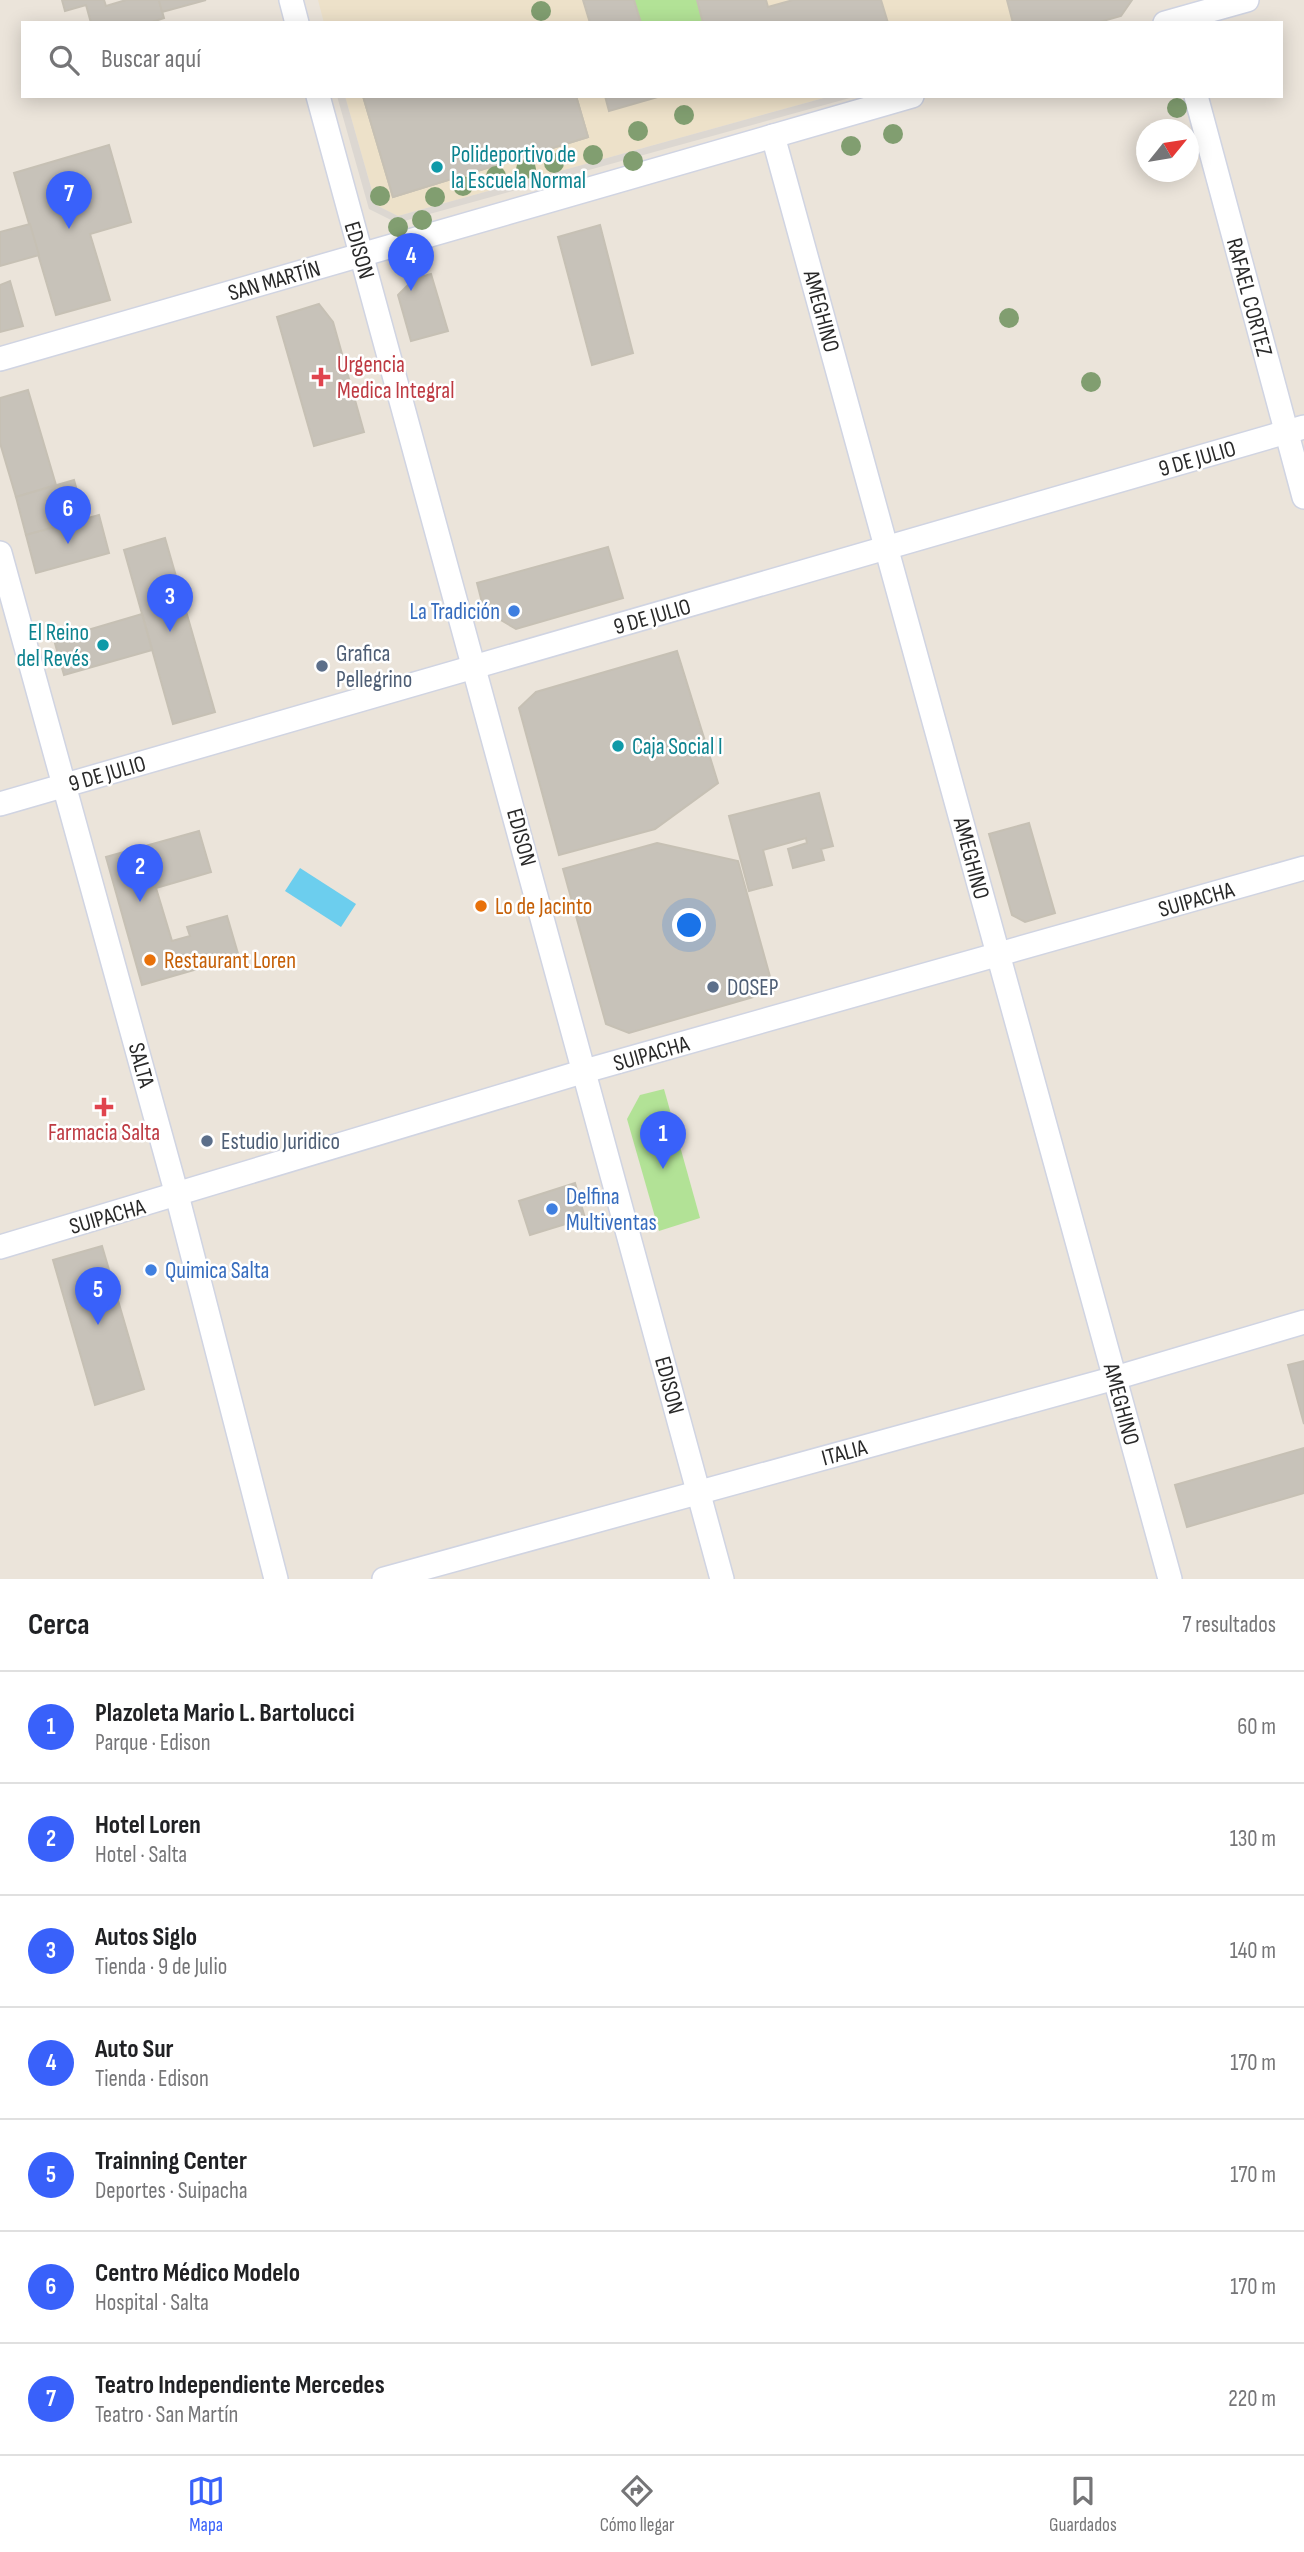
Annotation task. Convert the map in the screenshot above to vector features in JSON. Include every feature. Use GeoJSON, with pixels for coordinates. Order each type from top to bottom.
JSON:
{"type":"FeatureCollection","features":[{"type":"Feature","properties":{"kind":"street"},"geometry":{"type":"LineString","coordinates":[[291,0],[296,21]]}},
{"type":"Feature","properties":{"kind":"street"},"geometry":{"type":"LineString","coordinates":[[1172,16],[1247,0]]}},
{"type":"Feature","properties":{"kind":"street","name":"EDISON"},"geometry":{"type":"LineString","coordinates":[[319,98],[476,667],[722,1579]]}},
{"type":"Feature","properties":{"kind":"street","name":"SAN MARTÍN"},"geometry":{"type":"LineString","coordinates":[[0,359],[905,98]]}},
{"type":"Feature","properties":{"kind":"street","name":"RAFAEL CORTEZ"},"geometry":{"type":"LineString","coordinates":[[1197,98],[1295,429],[1304,497]]}},
{"type":"Feature","properties":{"kind":"street","name":"AMEGHINO"},"geometry":{"type":"LineString","coordinates":[[774,136],[1170,1579]]}},
{"type":"Feature","properties":{"kind":"street","name":"9 DE JULIO"},"geometry":{"type":"LineString","coordinates":[[0,804],[1295,429]]}},
{"type":"Feature","properties":{"kind":"street","name":"SALTA"},"geometry":{"type":"LineString","coordinates":[[0,553],[177,1195],[276,1579]]}},
{"type":"Feature","properties":{"kind":"street","name":"SUIPACHA"},"geometry":{"type":"LineString","coordinates":[[0,1247],[585,1071],[1304,868]]}},
{"type":"Feature","properties":{"kind":"street","name":"ITALIA"},"geometry":{"type":"LineString","coordinates":[[384,1579],[1115,1378],[1304,1322]]}},
{"type":"Feature","properties":{"kind":"shaded area"},"geometry":{"type":"Polygon","coordinates":[[[318,0],[1132,0],[1121,16],[1103,21],[323,21],[318,0]]]}},
{"type":"Feature","properties":{"kind":"shaded area"},"geometry":{"type":"Polygon","coordinates":[[[338,98],[346,98],[376,205],[398,216],[824,98],[850,98],[397,223],[369,209],[338,98]]]}},
{"type":"Feature","properties":{"kind":"shaded area"},"geometry":{"type":"Polygon","coordinates":[[[346,98],[824,98],[398,216],[376,205],[346,98]]]}},
{"type":"Feature","properties":{"kind":"green space"},"geometry":{"type":"Polygon","coordinates":[[[634,0],[697,0],[702,21],[640,21],[634,0]]]}},
{"type":"Feature","properties":{"kind":"green space"},"geometry":{"type":"Polygon","coordinates":[[[664,1089],[700,1218],[659,1231],[627,1119],[640,1095],[664,1089]]]}},
{"type":"Feature","properties":{"kind":"water"},"geometry":{"type":"Polygon","coordinates":[[[300,868],[356,904],[341,927],[285,891],[300,868]]]}},
{"type":"Feature","properties":{"kind":"building"},"geometry":{"type":"Polygon","coordinates":[[[62,0],[104,0],[106,6],[126,0],[159,0],[164,18],[155,21],[90,21],[86,5],[65,11],[62,0]]]}},
{"type":"Feature","properties":{"kind":"building"},"geometry":{"type":"Polygon","coordinates":[[[159,0],[206,0],[162,12],[159,0]]]}},
{"type":"Feature","properties":{"kind":"building"},"geometry":{"type":"Polygon","coordinates":[[[583,0],[634,0],[640,21],[589,21],[583,0]]]}},
{"type":"Feature","properties":{"kind":"building"},"geometry":{"type":"Polygon","coordinates":[[[697,0],[766,0],[768,7],[793,0],[881,0],[887,21],[702,21],[697,0]]]}},
{"type":"Feature","properties":{"kind":"building"},"geometry":{"type":"Polygon","coordinates":[[[1007,0],[1132,0],[1121,16],[1103,21],[1012,21],[1007,0]]]}},
{"type":"Feature","properties":{"kind":"building","name":"Polideportivo de la Escuela Normal"},"geometry":{"type":"Polygon","coordinates":[[[364,98],[577,98],[588,137],[393,197],[364,98]]]}},
{"type":"Feature","properties":{"kind":"building","name":"Polideportivo de la Escuela Normal"},"geometry":{"type":"Polygon","coordinates":[[[364,98],[577,98],[588,137],[393,197],[364,98]]]}},
{"type":"Feature","properties":{"kind":"building"},"geometry":{"type":"Polygon","coordinates":[[[606,98],[654,98],[609,111],[606,98]]]}},
{"type":"Feature","properties":{"kind":"building"},"geometry":{"type":"Polygon","coordinates":[[[109,145],[131,222],[90,234],[110,300],[56,315],[14,173],[109,145]]]}},
{"type":"Feature","properties":{"kind":"building"},"geometry":{"type":"Polygon","coordinates":[[[30,224],[39,255],[0,266],[0,232],[30,224]]]}},
{"type":"Feature","properties":{"kind":"building"},"geometry":{"type":"Polygon","coordinates":[[[600,225],[633,353],[592,365],[558,237],[600,225]]]}},
{"type":"Feature","properties":{"kind":"building"},"geometry":{"type":"Polygon","coordinates":[[[431,274],[448,331],[411,341],[398,295],[414,279],[431,274]]]}},
{"type":"Feature","properties":{"kind":"building"},"geometry":{"type":"Polygon","coordinates":[[[10,281],[23,326],[0,332],[0,285],[10,281]]]}},
{"type":"Feature","properties":{"kind":"building","name":"Urgencia Medica Integral"},"geometry":{"type":"Polygon","coordinates":[[[319,304],[333,322],[364,432],[314,446],[277,317],[319,304]]]}},
{"type":"Feature","properties":{"kind":"building"},"geometry":{"type":"Polygon","coordinates":[[[28,390],[56,485],[16,497],[0,443],[0,398],[28,390]]]}},
{"type":"Feature","properties":{"kind":"building"},"geometry":{"type":"Polygon","coordinates":[[[74,480],[85,519],[26,535],[16,497],[74,480]]]}},
{"type":"Feature","properties":{"kind":"building"},"geometry":{"type":"Polygon","coordinates":[[[99,515],[109,553],[36,573],[26,535],[99,515]]]}},
{"type":"Feature","properties":{"kind":"building"},"geometry":{"type":"Polygon","coordinates":[[[165,538],[215,712],[173,724],[124,550],[165,538]]]}},
{"type":"Feature","properties":{"kind":"building"},"geometry":{"type":"Polygon","coordinates":[[[608,547],[623,598],[516,629],[484,610],[477,583],[608,547]]]}},
{"type":"Feature","properties":{"kind":"building","name":"El Reino del Revés"},"geometry":{"type":"Polygon","coordinates":[[[142,614],[152,650],[64,675],[54,640],[142,614]]]}},
{"type":"Feature","properties":{"kind":"building","name":"Caja Social I"},"geometry":{"type":"Polygon","coordinates":[[[677,651],[718,783],[655,829],[559,855],[519,708],[536,692],[677,651]]]}},
{"type":"Feature","properties":{"kind":"building"},"geometry":{"type":"Polygon","coordinates":[[[819,793],[833,846],[821,849],[824,860],[793,868],[788,849],[807,843],[806,838],[763,850],[772,885],[749,891],[729,816],[819,793]]]}},
{"type":"Feature","properties":{"kind":"building"},"geometry":{"type":"Polygon","coordinates":[[[1029,823],[1055,913],[1025,922],[1012,915],[989,834],[1029,823]]]}},
{"type":"Feature","properties":{"kind":"building"},"geometry":{"type":"Polygon","coordinates":[[[199,831],[211,872],[156,888],[172,941],[190,936],[187,927],[227,916],[239,957],[142,985],[106,857],[199,831]]]}},
{"type":"Feature","properties":{"kind":"building"},"geometry":{"type":"Polygon","coordinates":[[[657,843],[738,861],[774,991],[629,1033],[606,1024],[563,869],[657,843]]]}},
{"type":"Feature","properties":{"kind":"building","name":"Delfina Multiventas"},"geometry":{"type":"Polygon","coordinates":[[[575,1183],[585,1218],[530,1235],[519,1201],[575,1183]]]}},
{"type":"Feature","properties":{"kind":"building"},"geometry":{"type":"Polygon","coordinates":[[[102,1246],[144,1389],[95,1405],[53,1260],[102,1246]]]}},
{"type":"Feature","properties":{"kind":"building"},"geometry":{"type":"Polygon","coordinates":[[[1304,1361],[1304,1424],[1288,1365],[1304,1361]]]}},
{"type":"Feature","properties":{"kind":"building"},"geometry":{"type":"Polygon","coordinates":[[[1304,1448],[1304,1493],[1187,1527],[1175,1485],[1304,1448]]]}},
{"type":"Feature","properties":{"kind":"place","name":"Polideportivo de la Escuela Normal"},"geometry":{"type":"Point","coordinates":[437,167]}},
{"type":"Feature","properties":{"kind":"place","name":"Teatro Independiente Mercedes"},"geometry":{"type":"Point","coordinates":[69,229]}},
{"type":"Feature","properties":{"kind":"place","name":"Auto Sur"},"geometry":{"type":"Point","coordinates":[411,291]}},
{"type":"Feature","properties":{"kind":"place","name":"Urgencia Medica Integral"},"geometry":{"type":"Point","coordinates":[321,377]}},
{"type":"Feature","properties":{"kind":"place","name":"Centro Médico Modelo"},"geometry":{"type":"Point","coordinates":[68,544]}},
{"type":"Feature","properties":{"kind":"place","name":"La Tradición"},"geometry":{"type":"Point","coordinates":[514,611]}},
{"type":"Feature","properties":{"kind":"place","name":"Autos Siglo"},"geometry":{"type":"Point","coordinates":[170,632]}},
{"type":"Feature","properties":{"kind":"place","name":"El Reino del Revés"},"geometry":{"type":"Point","coordinates":[103,645]}},
{"type":"Feature","properties":{"kind":"place","name":"Grafica Pellegrino"},"geometry":{"type":"Point","coordinates":[322,666]}},
{"type":"Feature","properties":{"kind":"place","name":"Caja Social I"},"geometry":{"type":"Point","coordinates":[618,746]}},
{"type":"Feature","properties":{"kind":"place","name":"Hotel Loren"},"geometry":{"type":"Point","coordinates":[140,902]}},
{"type":"Feature","properties":{"kind":"place","name":"Lo de Jacinto"},"geometry":{"type":"Point","coordinates":[481,906]}},
{"type":"Feature","properties":{"kind":"place","name":"Restaurant Loren"},"geometry":{"type":"Point","coordinates":[150,960]}},
{"type":"Feature","properties":{"kind":"place","name":"DOSEP"},"geometry":{"type":"Point","coordinates":[713,987]}},
{"type":"Feature","properties":{"kind":"place","name":"Farmacia Salta"},"geometry":{"type":"Point","coordinates":[104,1107]}},
{"type":"Feature","properties":{"kind":"place","name":"Estudio Juridico"},"geometry":{"type":"Point","coordinates":[207,1141]}},
{"type":"Feature","properties":{"kind":"place","name":"Plazoleta Mario L. Bartolucci"},"geometry":{"type":"Point","coordinates":[663,1169]}},
{"type":"Feature","properties":{"kind":"place","name":"Delfina Multiventas"},"geometry":{"type":"Point","coordinates":[552,1209]}},
{"type":"Feature","properties":{"kind":"place","name":"Quimica Salta"},"geometry":{"type":"Point","coordinates":[151,1270]}},
{"type":"Feature","properties":{"kind":"place","name":"Trainning Center"},"geometry":{"type":"Point","coordinates":[98,1325]}}]}
